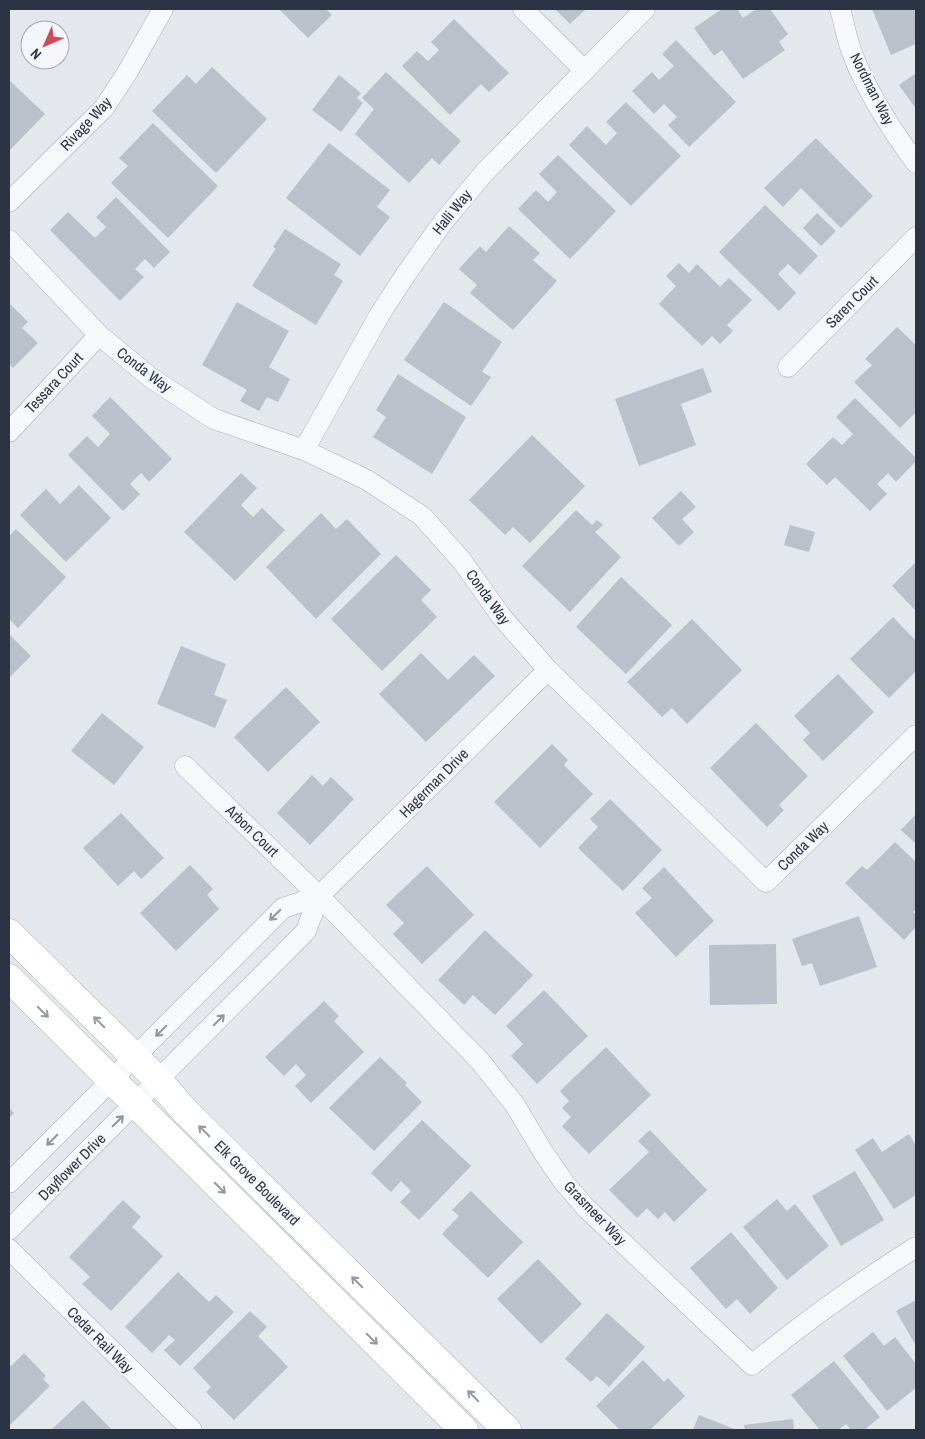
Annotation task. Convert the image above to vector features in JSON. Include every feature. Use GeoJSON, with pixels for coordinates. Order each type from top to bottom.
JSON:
{"type":"FeatureCollection","features":[{"type":"Feature","properties":{"kind":"main road","name":"Elk Grove Boulevard"},"geometry":{"type":"LineString","coordinates":[[9,933],[158,1080],[184,1110],[507,1430]]}},
{"type":"Feature","properties":{"kind":"main road","name":"Elk Grove Boulevard"},"geometry":{"type":"LineString","coordinates":[[9,978],[464,1430]]}},
{"type":"Feature","properties":{"kind":"street","name":"Rivage Way"},"geometry":{"type":"LineString","coordinates":[[9,202],[104,108],[128,73],[163,9]]}},
{"type":"Feature","properties":{"kind":"street"},"geometry":{"type":"LineString","coordinates":[[523,9],[584,70]]}},
{"type":"Feature","properties":{"kind":"street","name":"Halli Way"},"geometry":{"type":"LineString","coordinates":[[304,450],[380,314],[443,222],[484,173],[646,9]]}},
{"type":"Feature","properties":{"kind":"street","name":"Nordman Way"},"geometry":{"type":"LineString","coordinates":[[840,9],[851,49],[872,98],[916,163]]}},
{"type":"Feature","properties":{"kind":"street","name":"Saren Court"},"geometry":{"type":"LineString","coordinates":[[788,367],[916,237]]}},
{"type":"Feature","properties":{"kind":"street","name":"Conda Way"},"geometry":{"type":"LineString","coordinates":[[9,240],[98,335],[151,378],[214,419],[304,450],[367,480],[422,516],[462,561],[501,616],[548,670],[766,882],[916,736]]}},
{"type":"Feature","properties":{"kind":"street","name":"Tessara Court"},"geometry":{"type":"LineString","coordinates":[[9,432],[98,335]]}},
{"type":"Feature","properties":{"kind":"street","name":"Hagerman Drive"},"geometry":{"type":"LineString","coordinates":[[135,1104],[306,931],[319,896],[548,670]]}},
{"type":"Feature","properties":{"kind":"street","name":"Arbon Court"},"geometry":{"type":"LineString","coordinates":[[185,766],[319,896]]}},
{"type":"Feature","properties":{"kind":"street","name":"Hagerman Drive"},"geometry":{"type":"LineString","coordinates":[[112,1081],[283,908],[319,896]]}},
{"type":"Feature","properties":{"kind":"street","name":"Grasmeer Way"},"geometry":{"type":"LineString","coordinates":[[319,896],[480,1061],[515,1105],[563,1181],[586,1208],[752,1365],[869,1277],[916,1247]]}},
{"type":"Feature","properties":{"kind":"street"},"geometry":{"type":"LineString","coordinates":[[9,1183],[112,1081]]}},
{"type":"Feature","properties":{"kind":"street","name":"Dayflower Drive"},"geometry":{"type":"LineString","coordinates":[[9,1230],[135,1104]]}},
{"type":"Feature","properties":{"kind":"street","name":"Cedar Rail Way"},"geometry":{"type":"LineString","coordinates":[[9,1249],[192,1430]]}},
{"type":"Feature","properties":{"kind":"building"},"geometry":{"type":"Polygon","coordinates":[[[279,9],[326,9],[332,15],[308,38],[279,9]]]}},
{"type":"Feature","properties":{"kind":"building"},"geometry":{"type":"Polygon","coordinates":[[[555,9],[586,9],[570,24],[555,9]]]}},
{"type":"Feature","properties":{"kind":"building"},"geometry":{"type":"Polygon","coordinates":[[[722,9],[737,9],[743,18],[756,9],[770,9],[788,34],[779,42],[785,50],[743,79],[722,50],[714,56],[694,28],[722,9]]]}},
{"type":"Feature","properties":{"kind":"building"},"geometry":{"type":"Polygon","coordinates":[[[872,9],[916,9],[916,44],[891,55],[872,9]]]}},
{"type":"Feature","properties":{"kind":"building"},"geometry":{"type":"Polygon","coordinates":[[[454,19],[509,73],[489,92],[481,84],[450,115],[402,66],[417,51],[428,61],[439,50],[431,42],[454,19]]]}},
{"type":"Feature","properties":{"kind":"building"},"geometry":{"type":"Polygon","coordinates":[[[676,40],[736,102],[689,147],[668,125],[677,117],[664,104],[654,114],[632,91],[652,72],[659,80],[674,66],[662,54],[676,40]]]}},
{"type":"Feature","properties":{"kind":"building"},"geometry":{"type":"Polygon","coordinates":[[[212,67],[267,119],[216,173],[152,111],[187,75],[196,84],[212,67]]]}},
{"type":"Feature","properties":{"kind":"building"},"geometry":{"type":"Polygon","coordinates":[[[386,72],[461,141],[439,165],[432,158],[409,183],[355,134],[374,109],[362,98],[386,72]]]}},
{"type":"Feature","properties":{"kind":"building"},"geometry":{"type":"Polygon","coordinates":[[[916,73],[916,109],[899,85],[916,73]]]}},
{"type":"Feature","properties":{"kind":"building"},"geometry":{"type":"Polygon","coordinates":[[[339,75],[361,93],[357,98],[363,103],[341,132],[312,110],[339,75]]]}},
{"type":"Feature","properties":{"kind":"building"},"geometry":{"type":"Polygon","coordinates":[[[9,80],[45,114],[9,151],[9,80]]]}},
{"type":"Feature","properties":{"kind":"building"},"geometry":{"type":"Polygon","coordinates":[[[626,102],[681,156],[631,206],[569,145],[587,126],[606,145],[617,133],[606,122],[626,102]]]}},
{"type":"Feature","properties":{"kind":"building"},"geometry":{"type":"Polygon","coordinates":[[[153,123],[218,186],[168,238],[111,183],[128,166],[119,158],[153,123]]]}},
{"type":"Feature","properties":{"kind":"building"},"geometry":{"type":"Polygon","coordinates":[[[816,138],[873,196],[841,228],[801,188],[783,207],[764,188],[816,138]]]}},
{"type":"Feature","properties":{"kind":"building"},"geometry":{"type":"Polygon","coordinates":[[[329,143],[390,190],[377,207],[390,217],[360,256],[286,198],[329,143]]]}},
{"type":"Feature","properties":{"kind":"building"},"geometry":{"type":"Polygon","coordinates":[[[558,155],[616,211],[570,259],[518,209],[536,190],[548,202],[557,192],[539,174],[558,155]]]}},
{"type":"Feature","properties":{"kind":"building"},"geometry":{"type":"Polygon","coordinates":[[[116,197],[170,252],[154,268],[145,259],[135,269],[144,277],[120,301],[50,230],[68,212],[95,238],[106,227],[96,217],[116,197]]]}},
{"type":"Feature","properties":{"kind":"building"},"geometry":{"type":"Polygon","coordinates":[[[765,205],[818,256],[800,275],[788,264],[778,274],[796,293],[779,311],[719,252],[765,205]]]}},
{"type":"Feature","properties":{"kind":"building"},"geometry":{"type":"Polygon","coordinates":[[[817,213],[836,231],[821,246],[803,228],[817,213]]]}},
{"type":"Feature","properties":{"kind":"building"},"geometry":{"type":"Polygon","coordinates":[[[509,226],[540,253],[533,260],[557,281],[513,330],[470,293],[477,285],[459,269],[480,246],[486,252],[509,226]]]}},
{"type":"Feature","properties":{"kind":"building"},"geometry":{"type":"Polygon","coordinates":[[[285,229],[341,264],[334,275],[343,281],[316,325],[252,286],[276,248],[273,247],[285,229]]]}},
{"type":"Feature","properties":{"kind":"building"},"geometry":{"type":"Polygon","coordinates":[[[679,263],[689,273],[697,264],[720,287],[729,278],[752,300],[727,325],[733,331],[720,344],[712,336],[702,346],[659,304],[676,286],[666,276],[679,263]]]}},
{"type":"Feature","properties":{"kind":"building"},"geometry":{"type":"Polygon","coordinates":[[[237,302],[289,331],[269,367],[290,379],[278,402],[267,397],[259,411],[240,401],[247,390],[202,365],[237,302]]]}},
{"type":"Feature","properties":{"kind":"building"},"geometry":{"type":"Polygon","coordinates":[[[444,302],[502,342],[482,372],[491,377],[471,406],[404,360],[444,302]]]}},
{"type":"Feature","properties":{"kind":"building"},"geometry":{"type":"Polygon","coordinates":[[[9,303],[28,322],[22,328],[38,343],[13,368],[9,364],[9,303]]]}},
{"type":"Feature","properties":{"kind":"building"},"geometry":{"type":"Polygon","coordinates":[[[897,327],[916,345],[916,412],[900,428],[854,382],[872,365],[865,359],[897,327]]]}},
{"type":"Feature","properties":{"kind":"building"},"geometry":{"type":"Polygon","coordinates":[[[703,368],[712,392],[681,404],[696,445],[639,466],[615,399],[703,368]]]}},
{"type":"Feature","properties":{"kind":"building"},"geometry":{"type":"Polygon","coordinates":[[[398,374],[466,417],[432,474],[373,437],[386,417],[376,410],[398,374]]]}},
{"type":"Feature","properties":{"kind":"building"},"geometry":{"type":"Polygon","coordinates":[[[110,397],[172,459],[149,482],[141,473],[130,484],[140,494],[123,511],[68,455],[87,436],[98,447],[110,434],[92,416],[110,397]]]}},
{"type":"Feature","properties":{"kind":"building"},"geometry":{"type":"Polygon","coordinates":[[[855,398],[916,458],[916,461],[896,482],[888,473],[877,484],[887,494],[870,511],[835,477],[827,485],[806,464],[833,437],[842,445],[853,434],[836,417],[855,398]]]}},
{"type":"Feature","properties":{"kind":"building"},"geometry":{"type":"Polygon","coordinates":[[[532,435],[585,486],[530,543],[513,527],[505,535],[469,500],[532,435]]]}},
{"type":"Feature","properties":{"kind":"building"},"geometry":{"type":"Polygon","coordinates":[[[241,473],[257,488],[241,505],[253,517],[262,508],[285,530],[235,581],[184,532],[241,473]]]}},
{"type":"Feature","properties":{"kind":"building"},"geometry":{"type":"Polygon","coordinates":[[[79,485],[111,518],[66,562],[20,515],[46,489],[60,504],[79,485]]]}},
{"type":"Feature","properties":{"kind":"building"},"geometry":{"type":"Polygon","coordinates":[[[681,491],[696,507],[682,519],[694,532],[679,546],[652,518],[681,491]]]}},
{"type":"Feature","properties":{"kind":"building"},"geometry":{"type":"Polygon","coordinates":[[[576,510],[592,525],[597,520],[603,525],[595,532],[621,557],[570,612],[522,566],[576,510]]]}},
{"type":"Feature","properties":{"kind":"building"},"geometry":{"type":"Polygon","coordinates":[[[321,513],[336,529],[347,519],[381,554],[316,619],[266,567],[321,513]]]}},
{"type":"Feature","properties":{"kind":"building"},"geometry":{"type":"Polygon","coordinates":[[[790,525],[815,532],[809,552],[784,545],[790,525]]]}},
{"type":"Feature","properties":{"kind":"building"},"geometry":{"type":"Polygon","coordinates":[[[16,529],[66,577],[18,628],[9,619],[9,536],[16,529]]]}},
{"type":"Feature","properties":{"kind":"building"},"geometry":{"type":"Polygon","coordinates":[[[396,555],[431,590],[421,600],[437,617],[382,671],[331,619],[396,555]]]}},
{"type":"Feature","properties":{"kind":"building"},"geometry":{"type":"Polygon","coordinates":[[[916,562],[916,611],[892,586],[916,562]]]}},
{"type":"Feature","properties":{"kind":"building"},"geometry":{"type":"Polygon","coordinates":[[[621,577],[672,625],[626,674],[576,627],[621,577]]]}},
{"type":"Feature","properties":{"kind":"building"},"geometry":{"type":"Polygon","coordinates":[[[893,617],[916,641],[916,671],[889,698],[850,659],[893,617]]]}},
{"type":"Feature","properties":{"kind":"building"},"geometry":{"type":"Polygon","coordinates":[[[692,619],[742,670],[687,724],[672,708],[662,717],[627,682],[692,619]]]}},
{"type":"Feature","properties":{"kind":"building"},"geometry":{"type":"Polygon","coordinates":[[[9,634],[31,656],[9,678],[9,634]]]}},
{"type":"Feature","properties":{"kind":"building"},"geometry":{"type":"Polygon","coordinates":[[[181,646],[226,664],[214,695],[227,700],[215,728],[157,704],[181,646]]]}},
{"type":"Feature","properties":{"kind":"building"},"geometry":{"type":"Polygon","coordinates":[[[421,653],[448,680],[474,655],[495,676],[426,742],[379,694],[421,653]]]}},
{"type":"Feature","properties":{"kind":"building"},"geometry":{"type":"Polygon","coordinates":[[[838,674],[874,712],[823,761],[803,740],[810,733],[794,716],[838,674]]]}},
{"type":"Feature","properties":{"kind":"building"},"geometry":{"type":"Polygon","coordinates":[[[286,687],[320,722],[268,772],[234,737],[286,687]]]}},
{"type":"Feature","properties":{"kind":"building"},"geometry":{"type":"Polygon","coordinates":[[[102,713],[144,747],[114,785],[71,751],[102,713]]]}},
{"type":"Feature","properties":{"kind":"building"},"geometry":{"type":"Polygon","coordinates":[[[756,723],[808,776],[779,805],[784,810],[767,827],[710,768],[756,723]]]}},
{"type":"Feature","properties":{"kind":"building"},"geometry":{"type":"Polygon","coordinates":[[[552,744],[568,760],[564,765],[593,794],[540,848],[494,802],[552,744]]]}},
{"type":"Feature","properties":{"kind":"building"},"geometry":{"type":"Polygon","coordinates":[[[312,775],[323,786],[331,777],[354,799],[310,845],[277,813],[312,775]]]}},
{"type":"Feature","properties":{"kind":"building"},"geometry":{"type":"Polygon","coordinates":[[[610,799],[662,850],[623,891],[578,848],[598,827],[590,819],[610,799]]]}},
{"type":"Feature","properties":{"kind":"building"},"geometry":{"type":"Polygon","coordinates":[[[121,813],[164,858],[141,879],[134,871],[118,886],[83,848],[121,813]]]}},
{"type":"Feature","properties":{"kind":"building"},"geometry":{"type":"Polygon","coordinates":[[[916,814],[916,844],[901,830],[916,814]]]}},
{"type":"Feature","properties":{"kind":"building"},"geometry":{"type":"Polygon","coordinates":[[[895,842],[916,862],[916,909],[913,912],[916,915],[916,927],[904,940],[845,883],[862,866],[867,870],[895,842]]]}},
{"type":"Feature","properties":{"kind":"building"},"geometry":{"type":"Polygon","coordinates":[[[190,865],[213,889],[207,895],[219,909],[176,951],[140,913],[190,865]]]}},
{"type":"Feature","properties":{"kind":"building"},"geometry":{"type":"Polygon","coordinates":[[[427,866],[474,915],[422,964],[393,934],[404,923],[386,905],[427,866]]]}},
{"type":"Feature","properties":{"kind":"building"},"geometry":{"type":"Polygon","coordinates":[[[664,867],[714,921],[676,957],[635,913],[652,898],[642,888],[664,867]]]}},
{"type":"Feature","properties":{"kind":"building"},"geometry":{"type":"Polygon","coordinates":[[[859,916],[877,967],[820,986],[812,963],[802,966],[792,939],[859,916]]]}},
{"type":"Feature","properties":{"kind":"building"},"geometry":{"type":"Polygon","coordinates":[[[485,930],[533,975],[495,1015],[473,995],[464,1005],[438,980],[485,930]]]}},
{"type":"Feature","properties":{"kind":"building"},"geometry":{"type":"Polygon","coordinates":[[[776,944],[777,1004],[710,1005],[709,945],[776,944]]]}},
{"type":"Feature","properties":{"kind":"building"},"geometry":{"type":"Polygon","coordinates":[[[544,990],[588,1036],[537,1084],[511,1056],[523,1044],[506,1026],[544,990]]]}},
{"type":"Feature","properties":{"kind":"building"},"geometry":{"type":"Polygon","coordinates":[[[324,1001],[339,1016],[334,1021],[364,1052],[311,1103],[295,1086],[306,1075],[296,1064],[284,1076],[265,1057],[324,1001]]]}},
{"type":"Feature","properties":{"kind":"building"},"geometry":{"type":"Polygon","coordinates":[[[606,1047],[651,1095],[589,1154],[562,1126],[571,1117],[562,1108],[569,1101],[560,1091],[606,1047]]]}},
{"type":"Feature","properties":{"kind":"building"},"geometry":{"type":"Polygon","coordinates":[[[380,1057],[407,1083],[405,1085],[422,1102],[374,1151],[329,1108],[380,1057]]]}},
{"type":"Feature","properties":{"kind":"building"},"geometry":{"type":"Polygon","coordinates":[[[9,1108],[14,1113],[9,1118],[9,1108]]]}},
{"type":"Feature","properties":{"kind":"building"},"geometry":{"type":"Polygon","coordinates":[[[422,1120],[471,1166],[419,1220],[400,1202],[411,1191],[401,1181],[391,1192],[371,1173],[422,1120]]]}},
{"type":"Feature","properties":{"kind":"building"},"geometry":{"type":"Polygon","coordinates":[[[650,1130],[707,1190],[674,1222],[665,1212],[658,1219],[647,1208],[637,1218],[609,1190],[649,1152],[638,1141],[650,1130]]]}},
{"type":"Feature","properties":{"kind":"building"},"geometry":{"type":"Polygon","coordinates":[[[909,1134],[916,1146],[916,1195],[894,1209],[855,1150],[873,1138],[882,1152],[909,1134]]]}},
{"type":"Feature","properties":{"kind":"building"},"geometry":{"type":"Polygon","coordinates":[[[855,1171],[884,1220],[841,1246],[812,1196],[855,1171]]]}},
{"type":"Feature","properties":{"kind":"building"},"geometry":{"type":"Polygon","coordinates":[[[471,1191],[523,1242],[488,1278],[442,1234],[459,1216],[452,1210],[471,1191]]]}},
{"type":"Feature","properties":{"kind":"building"},"geometry":{"type":"Polygon","coordinates":[[[777,1199],[787,1211],[795,1204],[829,1246],[787,1280],[743,1227],[777,1199]]]}},
{"type":"Feature","properties":{"kind":"building"},"geometry":{"type":"Polygon","coordinates":[[[123,1200],[141,1217],[132,1227],[163,1256],[111,1311],[82,1284],[90,1277],[69,1257],[123,1200]]]}},
{"type":"Feature","properties":{"kind":"building"},"geometry":{"type":"Polygon","coordinates":[[[731,1232],[778,1288],[750,1314],[737,1299],[726,1309],[690,1268],[731,1232]]]}},
{"type":"Feature","properties":{"kind":"building"},"geometry":{"type":"Polygon","coordinates":[[[538,1259],[582,1304],[541,1344],[497,1299],[538,1259]]]}},
{"type":"Feature","properties":{"kind":"building"},"geometry":{"type":"Polygon","coordinates":[[[178,1272],[209,1302],[216,1295],[234,1312],[180,1366],[164,1350],[175,1340],[169,1335],[152,1353],[125,1327],[178,1272]]]}},
{"type":"Feature","properties":{"kind":"building"},"geometry":{"type":"Polygon","coordinates":[[[916,1300],[916,1346],[896,1311],[916,1300]]]}},
{"type":"Feature","properties":{"kind":"building"},"geometry":{"type":"Polygon","coordinates":[[[250,1311],[267,1327],[258,1336],[288,1367],[234,1420],[206,1392],[211,1387],[193,1368],[250,1311]]]}},
{"type":"Feature","properties":{"kind":"building"},"geometry":{"type":"Polygon","coordinates":[[[607,1313],[645,1347],[609,1387],[597,1376],[591,1382],[565,1359],[607,1313]]]}},
{"type":"Feature","properties":{"kind":"building"},"geometry":{"type":"Polygon","coordinates":[[[873,1332],[884,1346],[895,1337],[916,1364],[916,1388],[887,1411],[843,1356],[873,1332]]]}},
{"type":"Feature","properties":{"kind":"building"},"geometry":{"type":"Polygon","coordinates":[[[24,1353],[46,1376],[43,1379],[50,1386],[9,1426],[9,1363],[11,1366],[24,1353]]]}},
{"type":"Feature","properties":{"kind":"building"},"geometry":{"type":"Polygon","coordinates":[[[643,1360],[664,1382],[668,1378],[685,1396],[650,1430],[620,1430],[596,1406],[643,1360]]]}},
{"type":"Feature","properties":{"kind":"building"},"geometry":{"type":"Polygon","coordinates":[[[834,1361],[880,1417],[864,1430],[851,1430],[846,1424],[838,1430],[820,1430],[791,1395],[834,1361]]]}},
{"type":"Feature","properties":{"kind":"building"},"geometry":{"type":"Polygon","coordinates":[[[83,1400],[112,1430],[51,1430],[83,1400]]]}},
{"type":"Feature","properties":{"kind":"building"},"geometry":{"type":"Polygon","coordinates":[[[699,1415],[737,1430],[693,1430],[699,1415]]]}},
{"type":"Feature","properties":{"kind":"building"},"geometry":{"type":"Polygon","coordinates":[[[793,1419],[794,1430],[745,1430],[744,1425],[793,1419]]]}}]}
